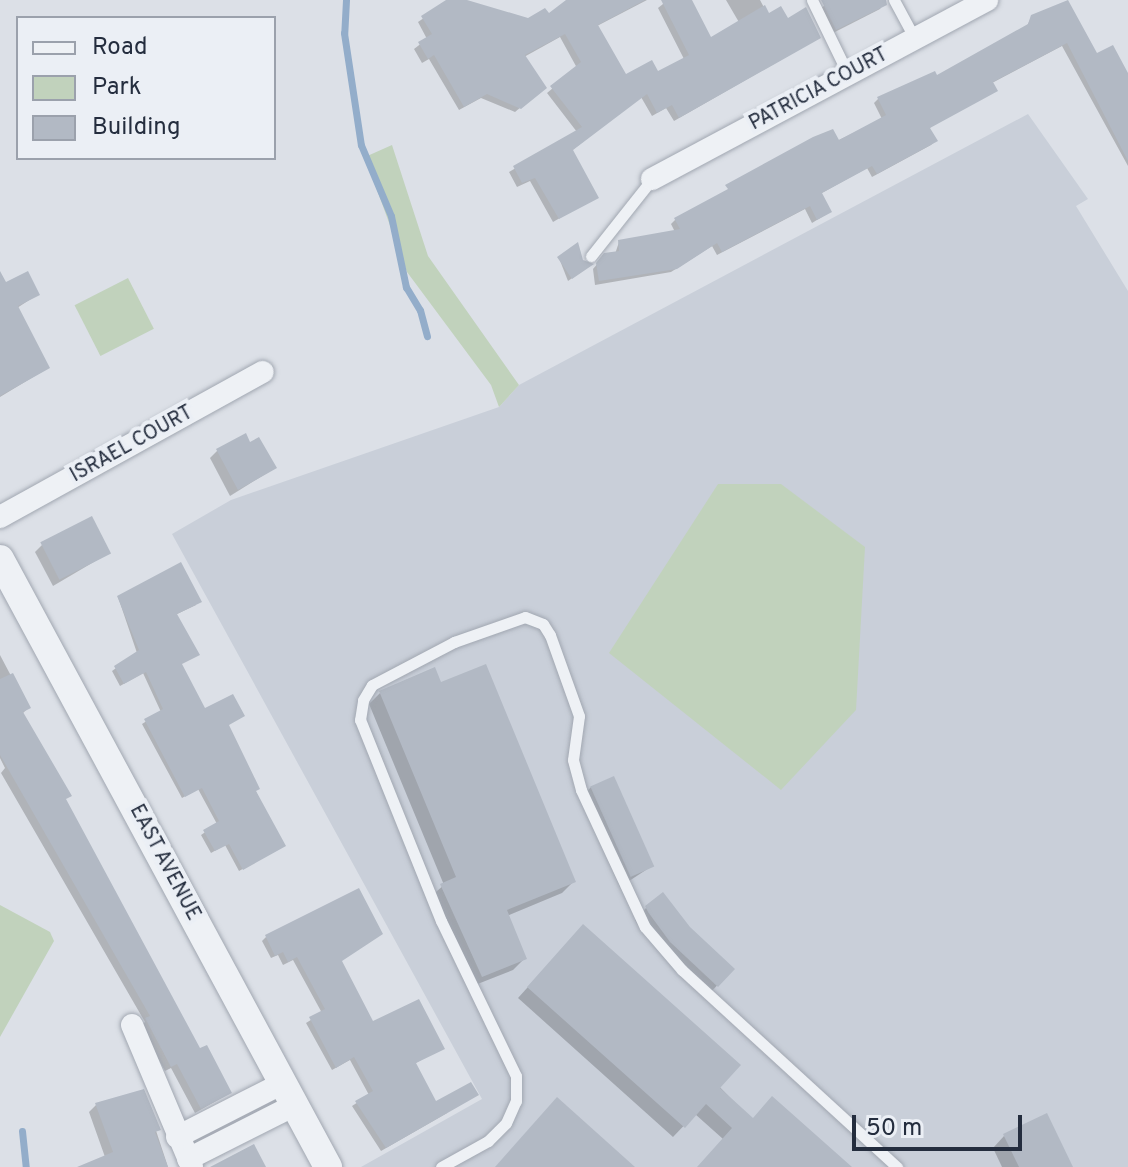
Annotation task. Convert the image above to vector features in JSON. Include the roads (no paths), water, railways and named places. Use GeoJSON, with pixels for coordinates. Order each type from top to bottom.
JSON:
{"type":"FeatureCollection","features":[{"type":"Feature","properties":{"kind":"street","name":"PATRICIA COURT"},"geometry":{"type":"LineString","coordinates":[[652,179],[987,0]]}},
{"type":"Feature","properties":{"kind":"street","name":"ISRAEL COURT"},"geometry":{"type":"LineString","coordinates":[[0,517],[263,372]]}},
{"type":"Feature","properties":{"kind":"street","name":"EAST AVENUE"},"geometry":{"type":"LineString","coordinates":[[0,559],[328,1167]]}},
{"type":"Feature","properties":{"kind":"street"},"geometry":{"type":"LineString","coordinates":[[132,1025],[157,1074],[177,1137],[190,1163],[289,1094]]}},
{"type":"Feature","properties":{"kind":"street"},"geometry":{"type":"LineString","coordinates":[[177,1137],[289,1094]]}},
{"type":"Feature","properties":{"kind":"lane"},"geometry":{"type":"LineString","coordinates":[[812,0],[848,74]]}},
{"type":"Feature","properties":{"kind":"lane"},"geometry":{"type":"LineString","coordinates":[[894,0],[915,39]]}},
{"type":"Feature","properties":{"kind":"lane"},"geometry":{"type":"LineString","coordinates":[[591,256],[652,179]]}},
{"type":"Feature","properties":{"kind":"lane"},"geometry":{"type":"LineString","coordinates":[[441,1167],[488,1141],[506,1123],[516,1101],[516,1076],[441,921],[360,720],[363,700],[372,685],[441,649],[525,617],[543,624],[550,635],[579,716],[573,760],[581,790],[645,927],[682,970],[897,1167]]}},
{"type":"Feature","properties":{"kind":"waterway"},"geometry":{"type":"LineString","coordinates":[[346,0],[344,33],[361,145],[391,216],[406,287],[420,310],[427,336]]}},
{"type":"Feature","properties":{"kind":"waterway"},"geometry":{"type":"LineString","coordinates":[[22,1131],[26,1167]]}}]}
